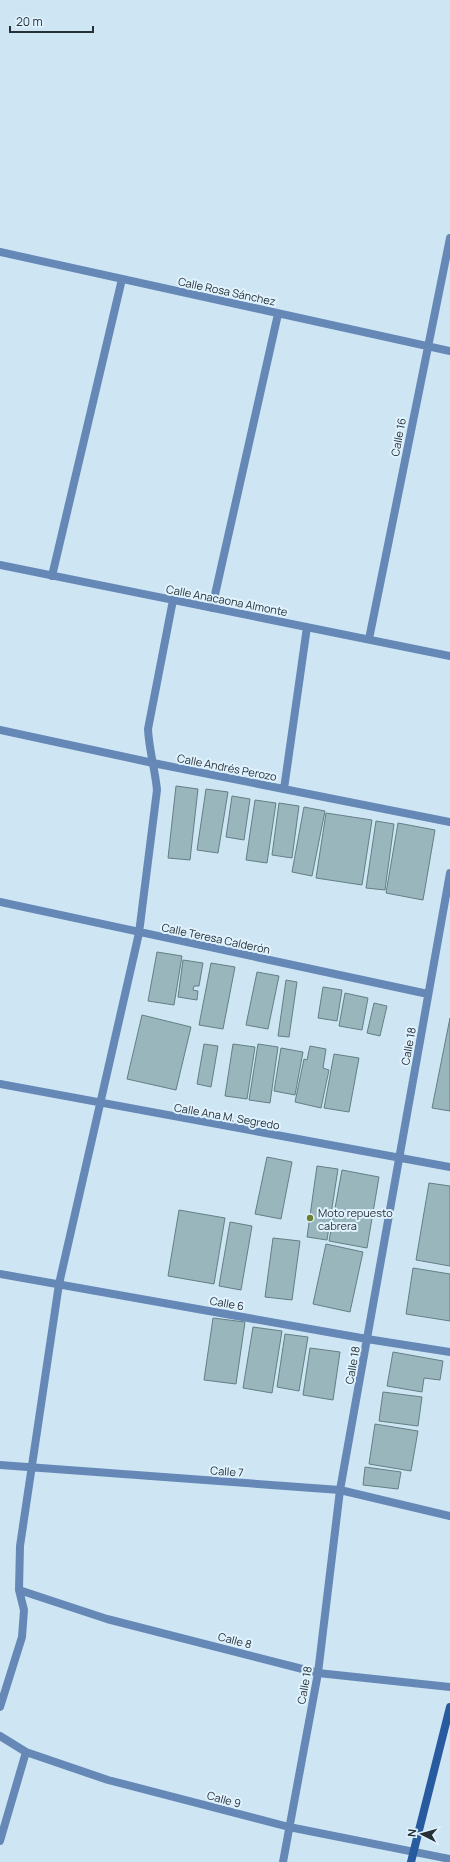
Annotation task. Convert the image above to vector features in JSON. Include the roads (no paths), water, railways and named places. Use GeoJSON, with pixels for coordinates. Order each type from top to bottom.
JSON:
{"type":"FeatureCollection","features":[{"type":"Feature","properties":{"kind":"street","name":"Calle 16"},"geometry":{"type":"LineString","coordinates":[[369,639],[450,238]]}},
{"type":"Feature","properties":{"kind":"street","name":"Calle Rosa Sánchez"},"geometry":{"type":"LineString","coordinates":[[0,252],[450,351]]}},
{"type":"Feature","properties":{"kind":"street"},"geometry":{"type":"LineString","coordinates":[[52,576],[122,279]]}},
{"type":"Feature","properties":{"kind":"street"},"geometry":{"type":"LineString","coordinates":[[212,608],[278,314]]}},
{"type":"Feature","properties":{"kind":"street","name":"Calle Anacaona Almonte"},"geometry":{"type":"LineString","coordinates":[[0,566],[450,656]]}},
{"type":"Feature","properties":{"kind":"street"},"geometry":{"type":"LineString","coordinates":[[0,1707],[22,1637],[24,1610],[19,1590],[20,1546],[33,1468],[59,1284],[139,933],[157,790],[149,746],[148,729],[173,600]]}},
{"type":"Feature","properties":{"kind":"street"},"geometry":{"type":"LineString","coordinates":[[284,789],[307,627]]}},
{"type":"Feature","properties":{"kind":"street","name":"Calle Andrés Perozo"},"geometry":{"type":"LineString","coordinates":[[0,730],[153,763],[450,822]]}},
{"type":"Feature","properties":{"kind":"street","name":"Calle 18"},"geometry":{"type":"LineString","coordinates":[[283,1862],[318,1673],[340,1490],[450,873]]}},
{"type":"Feature","properties":{"kind":"street","name":"Calle Teresa Calderón"},"geometry":{"type":"LineString","coordinates":[[0,902],[428,994]]}},
{"type":"Feature","properties":{"kind":"street","name":"Calle Ana M. Segredo"},"geometry":{"type":"LineString","coordinates":[[0,1084],[99,1104],[450,1167]]}},
{"type":"Feature","properties":{"kind":"street","name":"Calle 6"},"geometry":{"type":"LineString","coordinates":[[0,1274],[367,1339],[450,1352]]}},
{"type":"Feature","properties":{"kind":"street","name":"Calle 7"},"geometry":{"type":"LineString","coordinates":[[0,1465],[340,1490],[450,1516]]}},
{"type":"Feature","properties":{"kind":"street","name":"Calle 8"},"geometry":{"type":"LineString","coordinates":[[19,1590],[107,1619],[318,1673],[450,1687]]}},
{"type":"Feature","properties":{"kind":"street"},"geometry":{"type":"LineString","coordinates":[[411,1862],[450,1708]]}},
{"type":"Feature","properties":{"kind":"street","name":"Calle 9"},"geometry":{"type":"LineString","coordinates":[[0,1736],[26,1752],[108,1780],[289,1827],[450,1858]]}},
{"type":"Feature","properties":{"kind":"street"},"geometry":{"type":"LineString","coordinates":[[0,1841],[26,1752]]}},
{"type":"Feature","properties":{"kind":"place","name":"Moto repuesto cabrera"},"geometry":{"type":"Point","coordinates":[310,1218]}}]}
